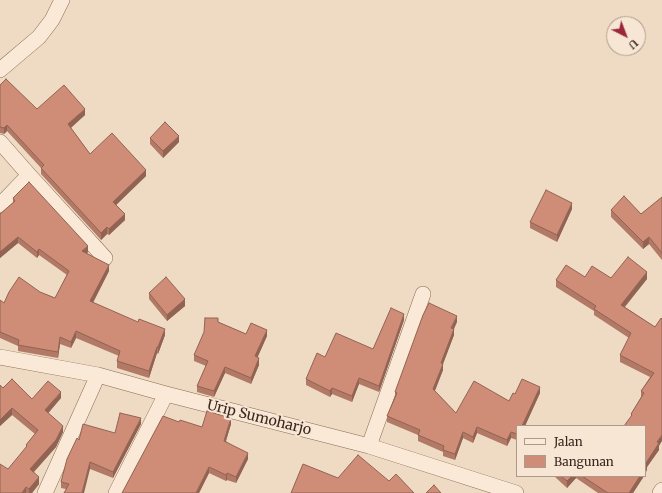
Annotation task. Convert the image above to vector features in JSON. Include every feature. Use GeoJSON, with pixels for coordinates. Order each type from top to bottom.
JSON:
{"type":"FeatureCollection","features":[{"type":"Feature","properties":{"kind":"street"},"geometry":{"type":"LineString","coordinates":[[0,70],[39,37],[52,20],[62,0]]}},
{"type":"Feature","properties":{"kind":"street"},"geometry":{"type":"LineString","coordinates":[[0,142],[105,258]]}},
{"type":"Feature","properties":{"kind":"street"},"geometry":{"type":"LineString","coordinates":[[0,205],[29,175]]}},
{"type":"Feature","properties":{"kind":"street"},"geometry":{"type":"LineString","coordinates":[[369,446],[423,294]]}},
{"type":"Feature","properties":{"kind":"street","name":"Urip Sumoharjo"},"geometry":{"type":"LineString","coordinates":[[0,357],[98,375],[369,446],[516,493]]}},
{"type":"Feature","properties":{"kind":"street"},"geometry":{"type":"LineString","coordinates":[[44,493],[98,375]]}},
{"type":"Feature","properties":{"kind":"street"},"geometry":{"type":"LineString","coordinates":[[116,493],[166,394]]}},
{"type":"Feature","properties":{"kind":"building"},"geometry":{"type":"Polygon","coordinates":[[[6,79],[37,109],[64,85],[85,109],[68,124],[90,154],[112,133],[146,170],[113,202],[125,214],[109,229],[107,227],[101,233],[41,168],[44,165],[7,125],[4,128],[0,127],[0,85],[6,79]]]}},
{"type":"Feature","properties":{"kind":"building"},"geometry":{"type":"Polygon","coordinates":[[[165,122],[179,136],[163,151],[150,138],[165,122]]]}},
{"type":"Feature","properties":{"kind":"building"},"geometry":{"type":"Polygon","coordinates":[[[29,182],[88,246],[82,251],[109,265],[90,301],[138,322],[139,319],[165,329],[149,371],[117,361],[120,351],[76,331],[71,342],[60,337],[58,352],[18,345],[19,340],[0,332],[0,300],[4,303],[19,277],[40,292],[55,298],[69,271],[39,249],[37,252],[18,237],[0,252],[0,214],[15,201],[13,198],[29,182]]]}},
{"type":"Feature","properties":{"kind":"building"},"geometry":{"type":"Polygon","coordinates":[[[546,190],[572,203],[557,235],[530,222],[546,190]]]}},
{"type":"Feature","properties":{"kind":"building"},"geometry":{"type":"Polygon","coordinates":[[[624,196],[641,214],[662,197],[662,253],[649,237],[643,242],[611,210],[624,196]]]}},
{"type":"Feature","properties":{"kind":"building"},"geometry":{"type":"Polygon","coordinates":[[[628,257],[647,272],[621,305],[655,327],[661,318],[662,319],[662,435],[657,442],[659,443],[646,463],[646,425],[625,425],[644,393],[641,391],[654,373],[620,355],[631,333],[594,309],[596,306],[556,280],[566,265],[585,277],[592,266],[611,278],[628,257]]]}},
{"type":"Feature","properties":{"kind":"building"},"geometry":{"type":"Polygon","coordinates":[[[166,277],[185,299],[167,315],[149,293],[166,277]]]}},
{"type":"Feature","properties":{"kind":"building"},"geometry":{"type":"Polygon","coordinates":[[[429,303],[457,316],[451,328],[454,329],[433,389],[456,413],[474,381],[509,401],[513,393],[515,394],[522,379],[540,387],[522,425],[516,425],[516,434],[511,432],[507,440],[477,427],[473,437],[463,432],[455,454],[443,450],[444,446],[418,435],[420,430],[387,416],[397,393],[395,392],[423,315],[429,303]]]}},
{"type":"Feature","properties":{"kind":"building"},"geometry":{"type":"Polygon","coordinates":[[[391,308],[404,314],[379,386],[359,378],[352,396],[332,388],[330,391],[306,379],[317,353],[325,357],[336,333],[373,349],[391,308]]]}},
{"type":"Feature","properties":{"kind":"building"},"geometry":{"type":"Polygon","coordinates":[[[205,318],[218,318],[218,322],[246,334],[251,323],[267,330],[255,356],[259,358],[251,378],[225,367],[214,391],[197,386],[208,361],[194,355],[204,332],[205,318]]]}},
{"type":"Feature","properties":{"kind":"building"},"geometry":{"type":"Polygon","coordinates":[[[12,379],[32,399],[48,381],[61,392],[45,410],[63,426],[56,440],[30,469],[39,477],[29,489],[26,487],[22,493],[0,493],[0,464],[8,469],[38,430],[12,408],[0,420],[0,385],[3,388],[12,379]]]}},
{"type":"Feature","properties":{"kind":"building"},"geometry":{"type":"Polygon","coordinates":[[[207,411],[231,418],[224,441],[248,453],[236,477],[227,473],[226,475],[209,467],[196,493],[122,493],[163,416],[179,422],[180,420],[202,427],[207,411]]]}},
{"type":"Feature","properties":{"kind":"building"},"geometry":{"type":"Polygon","coordinates":[[[120,413],[141,418],[113,472],[90,462],[82,493],[64,493],[69,484],[61,482],[67,459],[77,438],[79,440],[83,424],[115,433],[120,413]]]}},
{"type":"Feature","properties":{"kind":"building"},"geometry":{"type":"Polygon","coordinates":[[[358,455],[389,481],[396,474],[414,493],[291,493],[303,464],[338,478],[358,455]]]}},
{"type":"Feature","properties":{"kind":"building"},"geometry":{"type":"Polygon","coordinates":[[[562,477],[571,477],[567,481],[562,477]]]}},
{"type":"Feature","properties":{"kind":"building"},"geometry":{"type":"Polygon","coordinates":[[[584,477],[639,477],[629,493],[608,493],[584,477]]]}},
{"type":"Feature","properties":{"kind":"building"},"geometry":{"type":"Polygon","coordinates":[[[434,485],[441,493],[426,493],[434,485]]]}}]}
